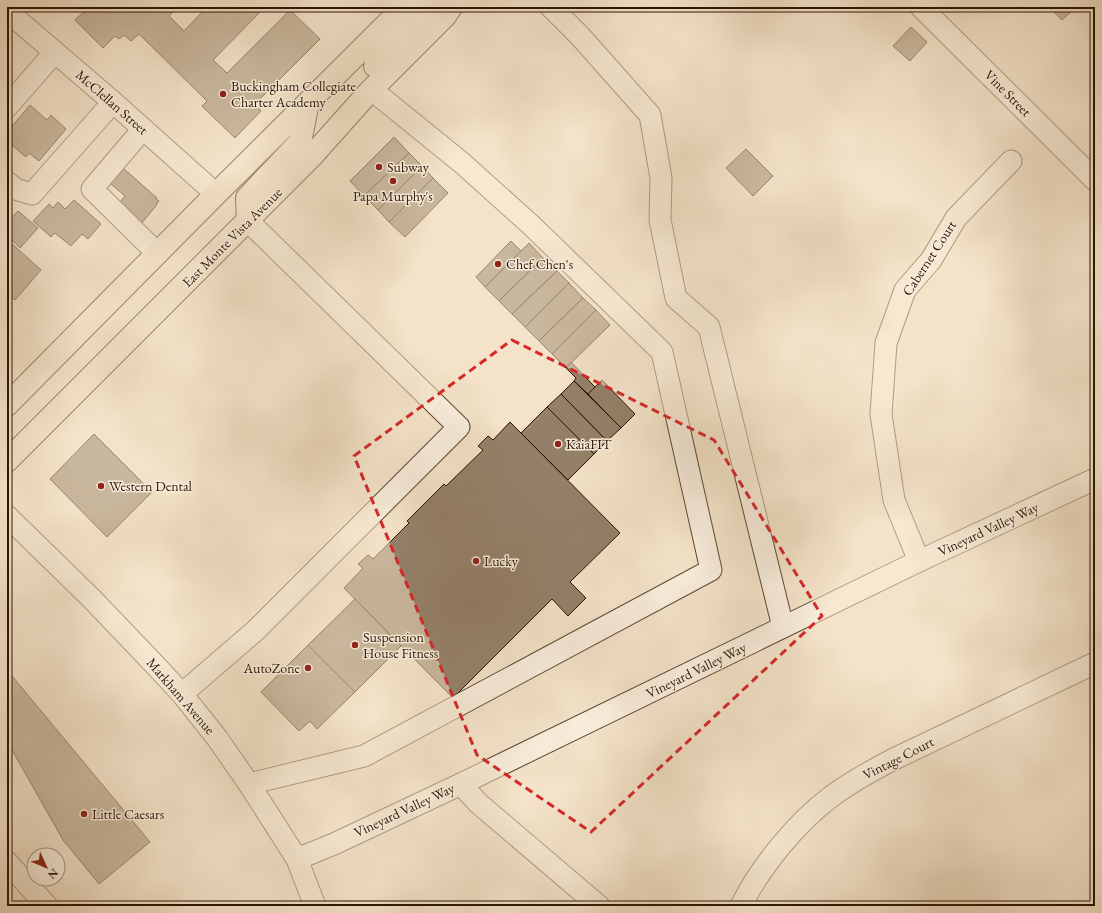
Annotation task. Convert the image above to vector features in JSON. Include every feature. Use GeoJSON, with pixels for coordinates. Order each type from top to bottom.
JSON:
{"type":"FeatureCollection","features":[{"type":"Feature","properties":{"kind":"main road"},"geometry":{"type":"LineString","coordinates":[[7,405],[404,7]]}},
{"type":"Feature","properties":{"kind":"main road"},"geometry":{"type":"LineString","coordinates":[[370,91],[375,66],[427,10],[426,7]]}},
{"type":"Feature","properties":{"kind":"main road","name":"East Monte Vista Avenue"},"geometry":{"type":"LineString","coordinates":[[7,461],[312,156],[370,91],[446,15],[451,7]]}},
{"type":"Feature","properties":{"kind":"main road"},"geometry":{"type":"LineString","coordinates":[[248,221],[247,198],[300,142],[308,103]]}},
{"type":"Feature","properties":{"kind":"street"},"geometry":{"type":"LineString","coordinates":[[551,7],[580,36],[650,115],[661,178],[660,220],[676,298],[708,327],[783,627]]}},
{"type":"Feature","properties":{"kind":"street","name":"Vine Street"},"geometry":{"type":"LineString","coordinates":[[922,7],[1095,180]]}},
{"type":"Feature","properties":{"kind":"street","name":"McClellan Street"},"geometry":{"type":"LineString","coordinates":[[7,11],[113,102],[216,194]]}},
{"type":"Feature","properties":{"kind":"street"},"geometry":{"type":"LineString","coordinates":[[7,107],[55,52]]}},
{"type":"Feature","properties":{"kind":"street"},"geometry":{"type":"LineString","coordinates":[[249,784],[364,756],[711,570],[662,352],[532,225],[462,163],[370,91]]}},
{"type":"Feature","properties":{"kind":"street"},"geometry":{"type":"LineString","coordinates":[[7,182],[15,189],[32,194],[113,102]]}},
{"type":"Feature","properties":{"kind":"street"},"geometry":{"type":"LineString","coordinates":[[143,129],[92,189],[157,253]]}},
{"type":"Feature","properties":{"kind":"street","name":"Cabernet Court"},"geometry":{"type":"LineString","coordinates":[[919,561],[894,500],[881,414],[886,343],[905,290],[931,260],[956,218],[1011,161]]}},
{"type":"Feature","properties":{"kind":"street"},"geometry":{"type":"LineString","coordinates":[[182,694],[255,631],[459,427],[248,221]]}},
{"type":"Feature","properties":{"kind":"street","name":"Vineyard Valley Way"},"geometry":{"type":"LineString","coordinates":[[297,859],[334,844],[461,784],[919,561],[1095,479]]}},
{"type":"Feature","properties":{"kind":"street","name":"Markham Avenue"},"geometry":{"type":"LineString","coordinates":[[7,516],[92,599],[182,694],[217,738],[249,784],[297,859],[315,906]]}},
{"type":"Feature","properties":{"kind":"street","name":"Vintage Court"},"geometry":{"type":"LineString","coordinates":[[741,906],[763,869],[783,843],[803,821],[836,793],[860,777],[892,760],[1095,663]]}},
{"type":"Feature","properties":{"kind":"street"},"geometry":{"type":"LineString","coordinates":[[461,784],[478,803],[599,906]]}},
{"type":"Feature","properties":{"kind":"street"},"geometry":{"type":"LineString","coordinates":[[7,862],[47,906]]}},
{"type":"Feature","properties":{"kind":"highlighted area"},"geometry":{"type":"Polygon","coordinates":[[[512,340],[714,440],[822,616],[591,832],[477,755],[354,456],[512,340]]]}},
{"type":"Feature","properties":{"kind":"building"},"geometry":{"type":"Polygon","coordinates":[[[89,7],[178,7],[169,16],[184,31],[207,7],[265,7],[213,60],[227,73],[290,10],[320,39],[255,104],[261,111],[235,138],[202,106],[207,101],[139,34],[131,41],[124,35],[119,39],[115,36],[103,48],[75,20],[89,7]]]}},
{"type":"Feature","properties":{"kind":"building"},"geometry":{"type":"Polygon","coordinates":[[[1049,7],[1076,7],[1062,20],[1049,7]]]}},
{"type":"Feature","properties":{"kind":"building"},"geometry":{"type":"Polygon","coordinates":[[[911,27],[927,42],[910,61],[893,46],[911,27]]]}},
{"type":"Feature","properties":{"kind":"building"},"geometry":{"type":"Polygon","coordinates":[[[7,48],[12,53],[7,59],[7,48]]]}},
{"type":"Feature","properties":{"kind":"building"},"geometry":{"type":"Polygon","coordinates":[[[30,105],[47,120],[51,115],[66,129],[39,161],[29,153],[26,157],[7,141],[7,132],[30,105]]]}},
{"type":"Feature","properties":{"kind":"building","name":"Subway"},"geometry":{"type":"Polygon","coordinates":[[[394,137],[409,153],[364,196],[350,181],[394,137]]]}},
{"type":"Feature","properties":{"kind":"building"},"geometry":{"type":"Polygon","coordinates":[[[746,149],[773,176],[753,196],[726,168],[746,149]]]}},
{"type":"Feature","properties":{"kind":"building","name":"Papa Murphy's"},"geometry":{"type":"Polygon","coordinates":[[[409,153],[422,166],[378,210],[364,196],[409,153]]]}},
{"type":"Feature","properties":{"kind":"building"},"geometry":{"type":"Polygon","coordinates":[[[422,166],[433,178],[389,222],[378,210],[422,166]]]}},
{"type":"Feature","properties":{"kind":"building"},"geometry":{"type":"Polygon","coordinates":[[[123,168],[159,201],[140,225],[116,207],[125,196],[110,183],[123,168]]]}},
{"type":"Feature","properties":{"kind":"building"},"geometry":{"type":"Polygon","coordinates":[[[433,178],[448,193],[405,237],[389,222],[433,178]]]}},
{"type":"Feature","properties":{"kind":"building"},"geometry":{"type":"Polygon","coordinates":[[[74,200],[101,224],[88,239],[82,234],[71,246],[55,233],[51,237],[33,221],[49,204],[53,208],[58,202],[65,209],[74,200]]]}},
{"type":"Feature","properties":{"kind":"building"},"geometry":{"type":"Polygon","coordinates":[[[18,211],[38,228],[20,248],[7,234],[7,223],[18,211]]]}},
{"type":"Feature","properties":{"kind":"building"},"geometry":{"type":"Polygon","coordinates":[[[9,241],[41,270],[15,300],[7,293],[7,243],[9,241]]]}},
{"type":"Feature","properties":{"kind":"building","name":"Chef Chen's"},"geometry":{"type":"Polygon","coordinates":[[[511,241],[521,251],[485,287],[476,277],[511,241]]]}},
{"type":"Feature","properties":{"kind":"building"},"geometry":{"type":"Polygon","coordinates":[[[529,243],[543,258],[499,301],[485,287],[529,243]]]}},
{"type":"Feature","properties":{"kind":"building"},"geometry":{"type":"Polygon","coordinates":[[[543,258],[557,271],[512,314],[499,301],[543,258]]]}},
{"type":"Feature","properties":{"kind":"building"},"geometry":{"type":"Polygon","coordinates":[[[557,271],[569,283],[525,327],[512,314],[557,271]]]}},
{"type":"Feature","properties":{"kind":"building"},"geometry":{"type":"Polygon","coordinates":[[[569,283],[583,298],[539,341],[525,327],[569,283]]]}},
{"type":"Feature","properties":{"kind":"building"},"geometry":{"type":"Polygon","coordinates":[[[583,298],[596,310],[552,354],[539,341],[583,298]]]}},
{"type":"Feature","properties":{"kind":"building"},"geometry":{"type":"Polygon","coordinates":[[[596,310],[610,325],[566,368],[552,354],[596,310]]]}},
{"type":"Feature","properties":{"kind":"building"},"geometry":{"type":"Polygon","coordinates":[[[571,362],[595,387],[588,394],[574,381],[576,378],[566,368],[571,362]]]}},
{"type":"Feature","properties":{"kind":"building"},"geometry":{"type":"Polygon","coordinates":[[[602,380],[635,414],[621,428],[588,394],[602,380]]]}},
{"type":"Feature","properties":{"kind":"building"},"geometry":{"type":"Polygon","coordinates":[[[574,381],[621,428],[607,441],[561,394],[574,381]]]}},
{"type":"Feature","properties":{"kind":"building"},"geometry":{"type":"Polygon","coordinates":[[[561,394],[607,441],[594,454],[547,407],[561,394]]]}},
{"type":"Feature","properties":{"kind":"building","name":"KaiaFIT"},"geometry":{"type":"Polygon","coordinates":[[[547,407],[594,454],[568,480],[521,433],[547,407]]]}},
{"type":"Feature","properties":{"kind":"building","name":"Lucky"},"geometry":{"type":"Polygon","coordinates":[[[510,422],[620,533],[570,582],[586,598],[568,616],[552,599],[453,698],[344,588],[363,568],[358,564],[368,555],[373,559],[409,523],[407,521],[444,484],[446,486],[483,450],[478,446],[488,436],[493,440],[510,422]]]}},
{"type":"Feature","properties":{"kind":"building","name":"Western Dental"},"geometry":{"type":"Polygon","coordinates":[[[94,434],[152,492],[107,537],[50,479],[94,434]]]}},
{"type":"Feature","properties":{"kind":"building","name":"Suspension House Fitness"},"geometry":{"type":"Polygon","coordinates":[[[355,599],[401,646],[355,692],[308,645],[355,599]]]}},
{"type":"Feature","properties":{"kind":"building","name":"AutoZone"},"geometry":{"type":"Polygon","coordinates":[[[308,645],[355,692],[317,729],[310,721],[299,731],[261,692],[308,645]]]}},
{"type":"Feature","properties":{"kind":"building"},"geometry":{"type":"Polygon","coordinates":[[[7,670],[150,842],[99,884],[63,840],[7,741],[7,670]]]}},
{"type":"Feature","properties":{"kind":"place","name":"Buckingham Collegiate Charter Academy"},"geometry":{"type":"Point","coordinates":[223,94]}},
{"type":"Feature","properties":{"kind":"place","name":"Subway"},"geometry":{"type":"Point","coordinates":[379,167]}},
{"type":"Feature","properties":{"kind":"place","name":"Papa Murphy's"},"geometry":{"type":"Point","coordinates":[393,181]}},
{"type":"Feature","properties":{"kind":"place","name":"Chef Chen's"},"geometry":{"type":"Point","coordinates":[498,264]}},
{"type":"Feature","properties":{"kind":"place","name":"KaiaFIT"},"geometry":{"type":"Point","coordinates":[558,444]}},
{"type":"Feature","properties":{"kind":"place","name":"Western Dental"},"geometry":{"type":"Point","coordinates":[101,486]}},
{"type":"Feature","properties":{"kind":"place","name":"Lucky"},"geometry":{"type":"Point","coordinates":[476,561]}},
{"type":"Feature","properties":{"kind":"place","name":"Suspension House Fitness"},"geometry":{"type":"Point","coordinates":[355,645]}},
{"type":"Feature","properties":{"kind":"place","name":"AutoZone"},"geometry":{"type":"Point","coordinates":[308,668]}},
{"type":"Feature","properties":{"kind":"place","name":"Little Caesars"},"geometry":{"type":"Point","coordinates":[84,814]}}]}
